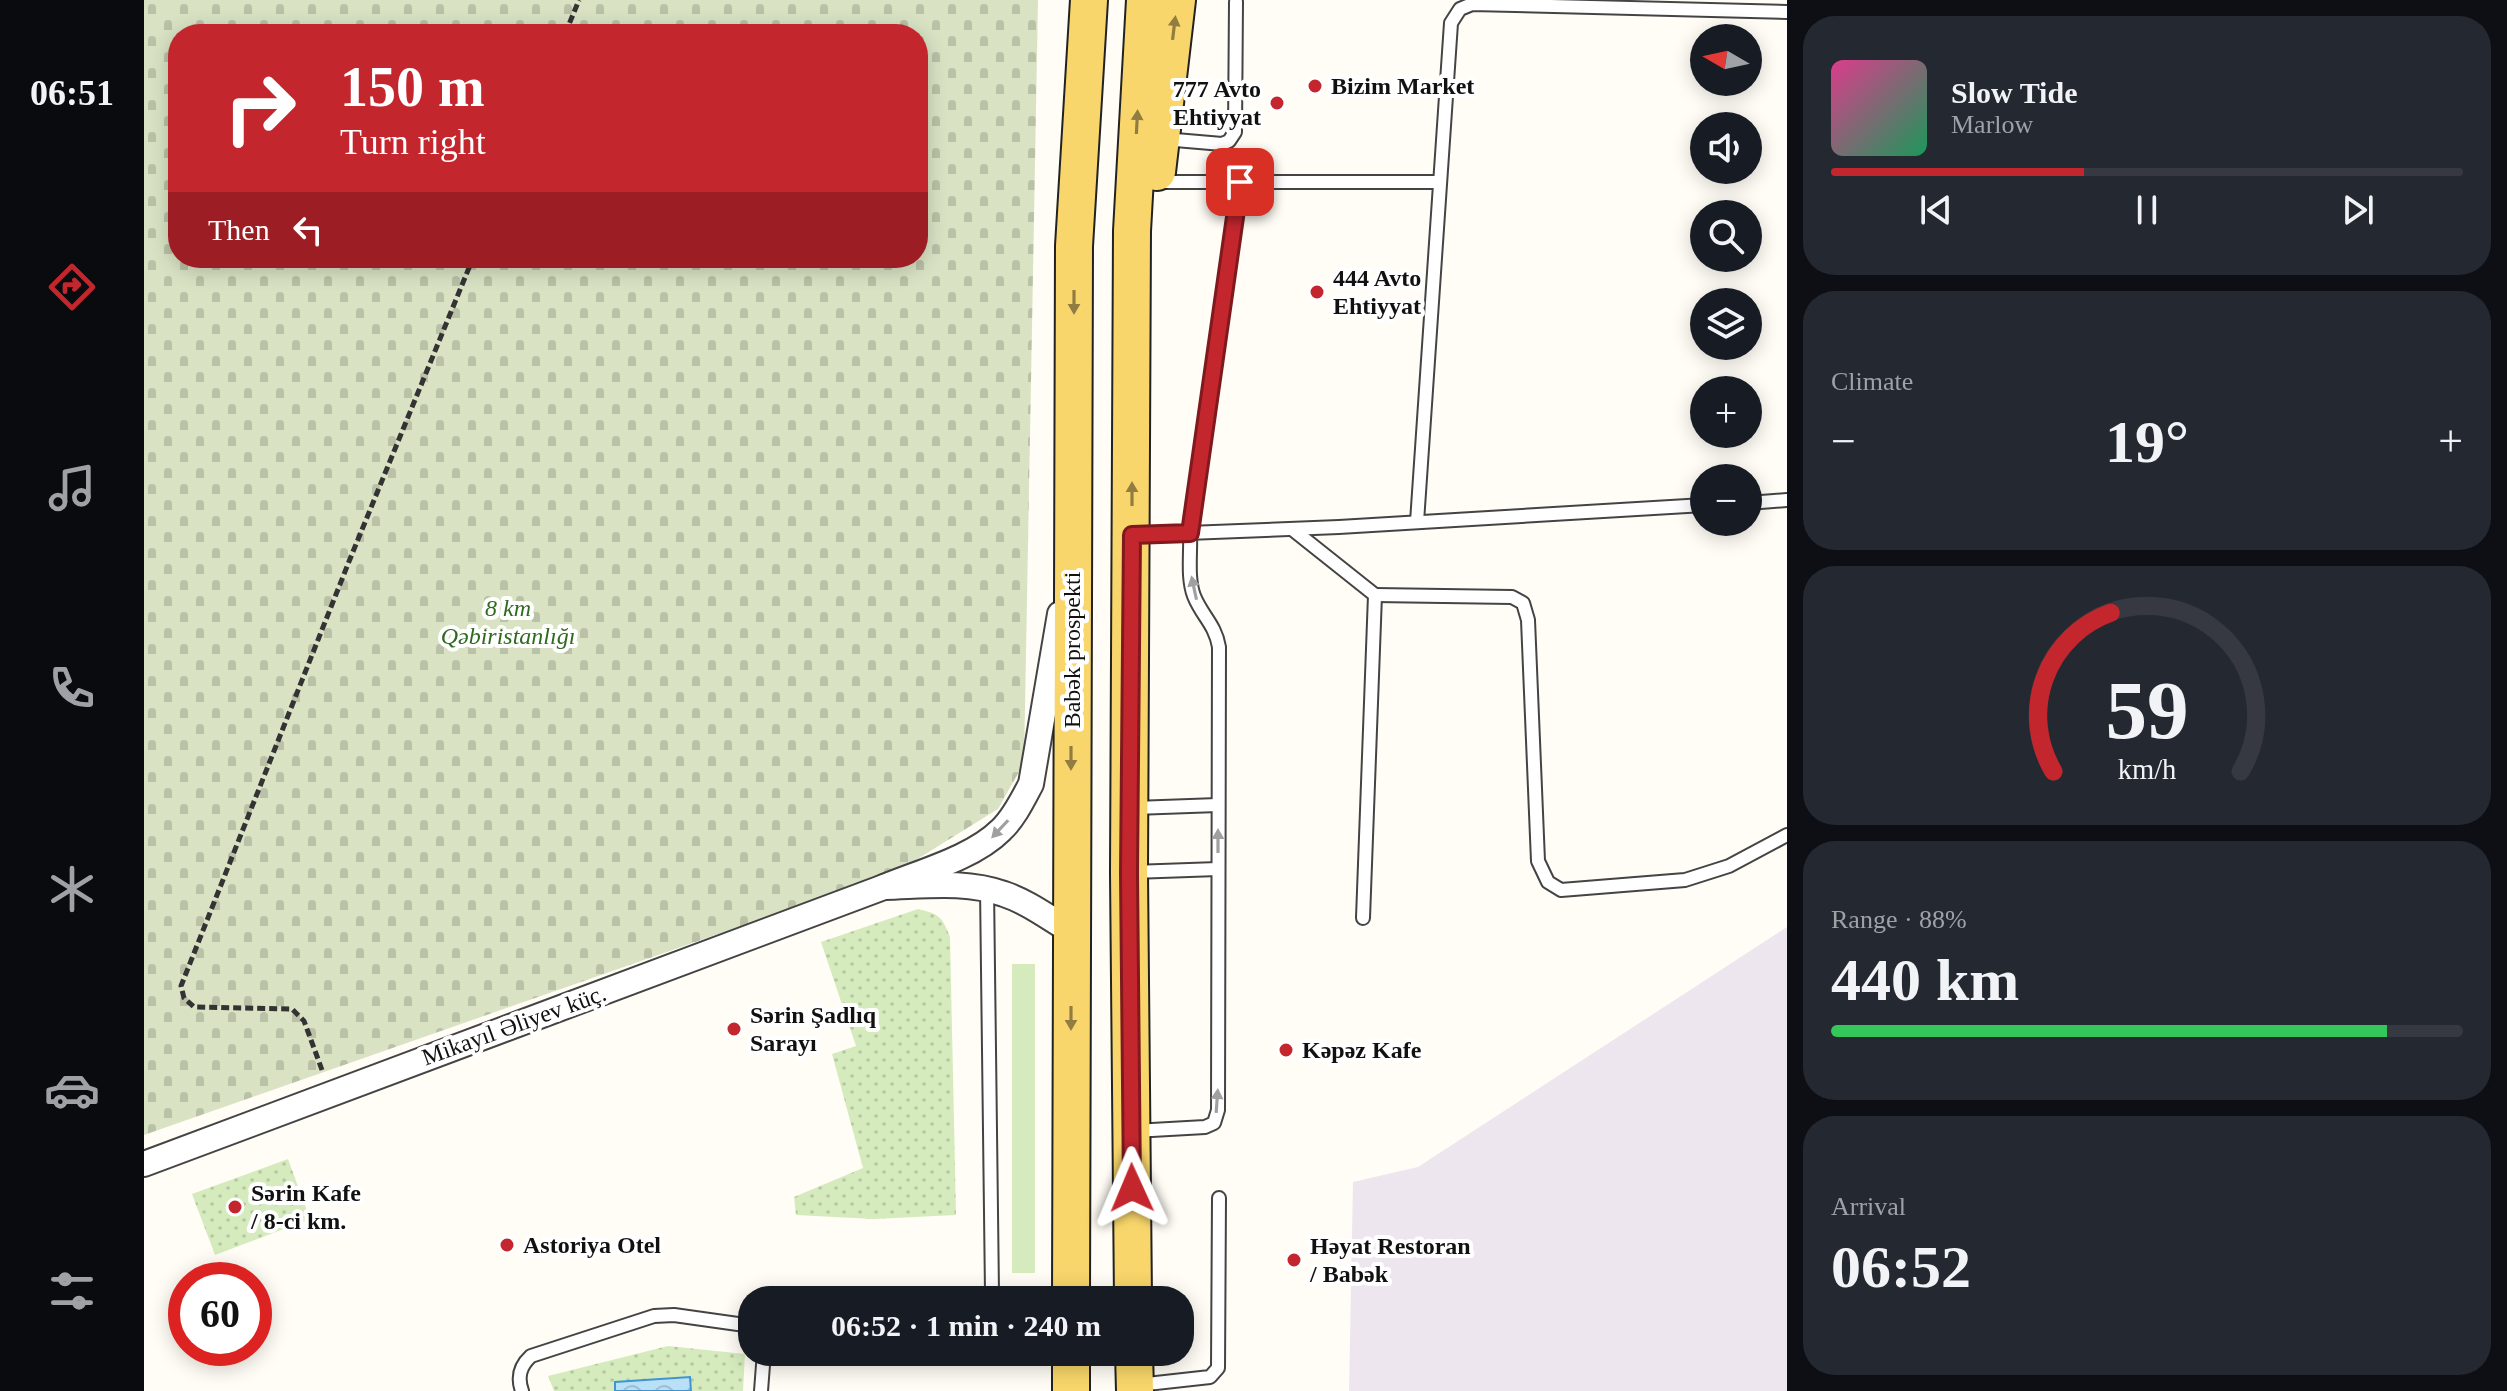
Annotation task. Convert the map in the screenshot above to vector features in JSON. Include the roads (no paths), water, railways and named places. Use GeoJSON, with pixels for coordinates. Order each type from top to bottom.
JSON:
{"type":"FeatureCollection","features":[{"type":"Feature","properties":{"kind":"main road"},"geometry":{"type":"LineString","coordinates":[[1070,0],[1074,246]]}},
{"type":"Feature","properties":{"kind":"main road","name":"Babək prospekti"},"geometry":{"type":"LineString","coordinates":[[1071,1286],[1074,246],[1089,0]]}},
{"type":"Feature","properties":{"kind":"main road"},"geometry":{"type":"LineString","coordinates":[[1133,1286],[1129,873],[1132,231],[1145,0]]}},
{"type":"Feature","properties":{"kind":"main road"},"geometry":{"type":"LineString","coordinates":[[1132,384],[1177,0]]}},
{"type":"Feature","properties":{"kind":"main road"},"geometry":{"type":"LineString","coordinates":[[1071,1366],[1071,1391]]}},
{"type":"Feature","properties":{"kind":"street","name":"Mikayıl Əliyev küç."},"geometry":{"type":"LineString","coordinates":[[144,1164],[884,887],[966,854],[988,841],[1003,829],[1031,784],[1072,540]]}},
{"type":"Feature","properties":{"kind":"street"},"geometry":{"type":"LineString","coordinates":[[884,887],[954,885],[987,888],[1021,901],[1071,931]]}},
{"type":"Feature","properties":{"kind":"lane"},"geometry":{"type":"LineString","coordinates":[[1161,138],[1222,144],[1229,141],[1235,132],[1236,2]]}},
{"type":"Feature","properties":{"kind":"lane"},"geometry":{"type":"LineString","coordinates":[[1417,522],[1451,23],[1460,9],[1473,2],[1787,12]]}},
{"type":"Feature","properties":{"kind":"lane"},"geometry":{"type":"LineString","coordinates":[[1156,182],[1440,182]]}},
{"type":"Feature","properties":{"kind":"lane"},"geometry":{"type":"LineString","coordinates":[[1131,1132],[1205,1127],[1214,1123],[1218,1110],[1219,647],[1216,630],[1195,600],[1191,587],[1190,533],[1240,182]]}},
{"type":"Feature","properties":{"kind":"lane"},"geometry":{"type":"LineString","coordinates":[[1762,502],[1787,500]]}},
{"type":"Feature","properties":{"kind":"lane"},"geometry":{"type":"LineString","coordinates":[[1132,535],[1690,506]]}},
{"type":"Feature","properties":{"kind":"lane"},"geometry":{"type":"LineString","coordinates":[[1292,529],[1375,595],[1512,597],[1523,603],[1528,620],[1538,861],[1548,882],[1561,890],[1685,880],[1729,866],[1787,835]]}},
{"type":"Feature","properties":{"kind":"lane"},"geometry":{"type":"LineString","coordinates":[[1363,918],[1375,595]]}},
{"type":"Feature","properties":{"kind":"lane"},"geometry":{"type":"LineString","coordinates":[[1130,808],[1218,805]]}},
{"type":"Feature","properties":{"kind":"lane"},"geometry":{"type":"LineString","coordinates":[[1129,873],[1218,869]]}},
{"type":"Feature","properties":{"kind":"lane"},"geometry":{"type":"LineString","coordinates":[[987,888],[992,1286]]}},
{"type":"Feature","properties":{"kind":"lane"},"geometry":{"type":"LineString","coordinates":[[1134,1376],[1210,1377],[1218,1368],[1219,1198]]}},
{"type":"Feature","properties":{"kind":"lane"},"geometry":{"type":"LineString","coordinates":[[522,1391],[519,1374],[523,1363],[531,1356],[639,1320],[674,1315],[738,1324]]}},
{"type":"Feature","properties":{"kind":"lane"},"geometry":{"type":"LineString","coordinates":[[761,1391],[763,1366]]}},
{"type":"Feature","properties":{"kind":"water"},"geometry":{"type":"Polygon","coordinates":[[[690,1377],[691,1391],[615,1391],[615,1382],[690,1377]]]}},
{"type":"Feature","properties":{"kind":"place","name":"Bizim Market"},"geometry":{"type":"Point","coordinates":[1315,86]}},
{"type":"Feature","properties":{"kind":"place","name":"777 Avto Ehtiyyat"},"geometry":{"type":"Point","coordinates":[1277,103]}},
{"type":"Feature","properties":{"kind":"place","name":"444 Avto Ehtiyyat"},"geometry":{"type":"Point","coordinates":[1317,292]}},
{"type":"Feature","properties":{"kind":"place","name":"Sərin Şadlıq Sarayı"},"geometry":{"type":"Point","coordinates":[734,1029]}},
{"type":"Feature","properties":{"kind":"place","name":"Kəpəz Kafe"},"geometry":{"type":"Point","coordinates":[1286,1050]}},
{"type":"Feature","properties":{"kind":"place","name":"Sərin Kafe / 8-ci km."},"geometry":{"type":"Point","coordinates":[235,1207]}},
{"type":"Feature","properties":{"kind":"place","name":"Astoriya Otel"},"geometry":{"type":"Point","coordinates":[507,1245]}},
{"type":"Feature","properties":{"kind":"place","name":"Həyat Restoran / Babək"},"geometry":{"type":"Point","coordinates":[1294,1260]}},
{"type":"Feature","properties":{"kind":"park label","name":"8 km Qəbiristanlığı"},"geometry":{"type":"Point","coordinates":[508,622]}}]}
